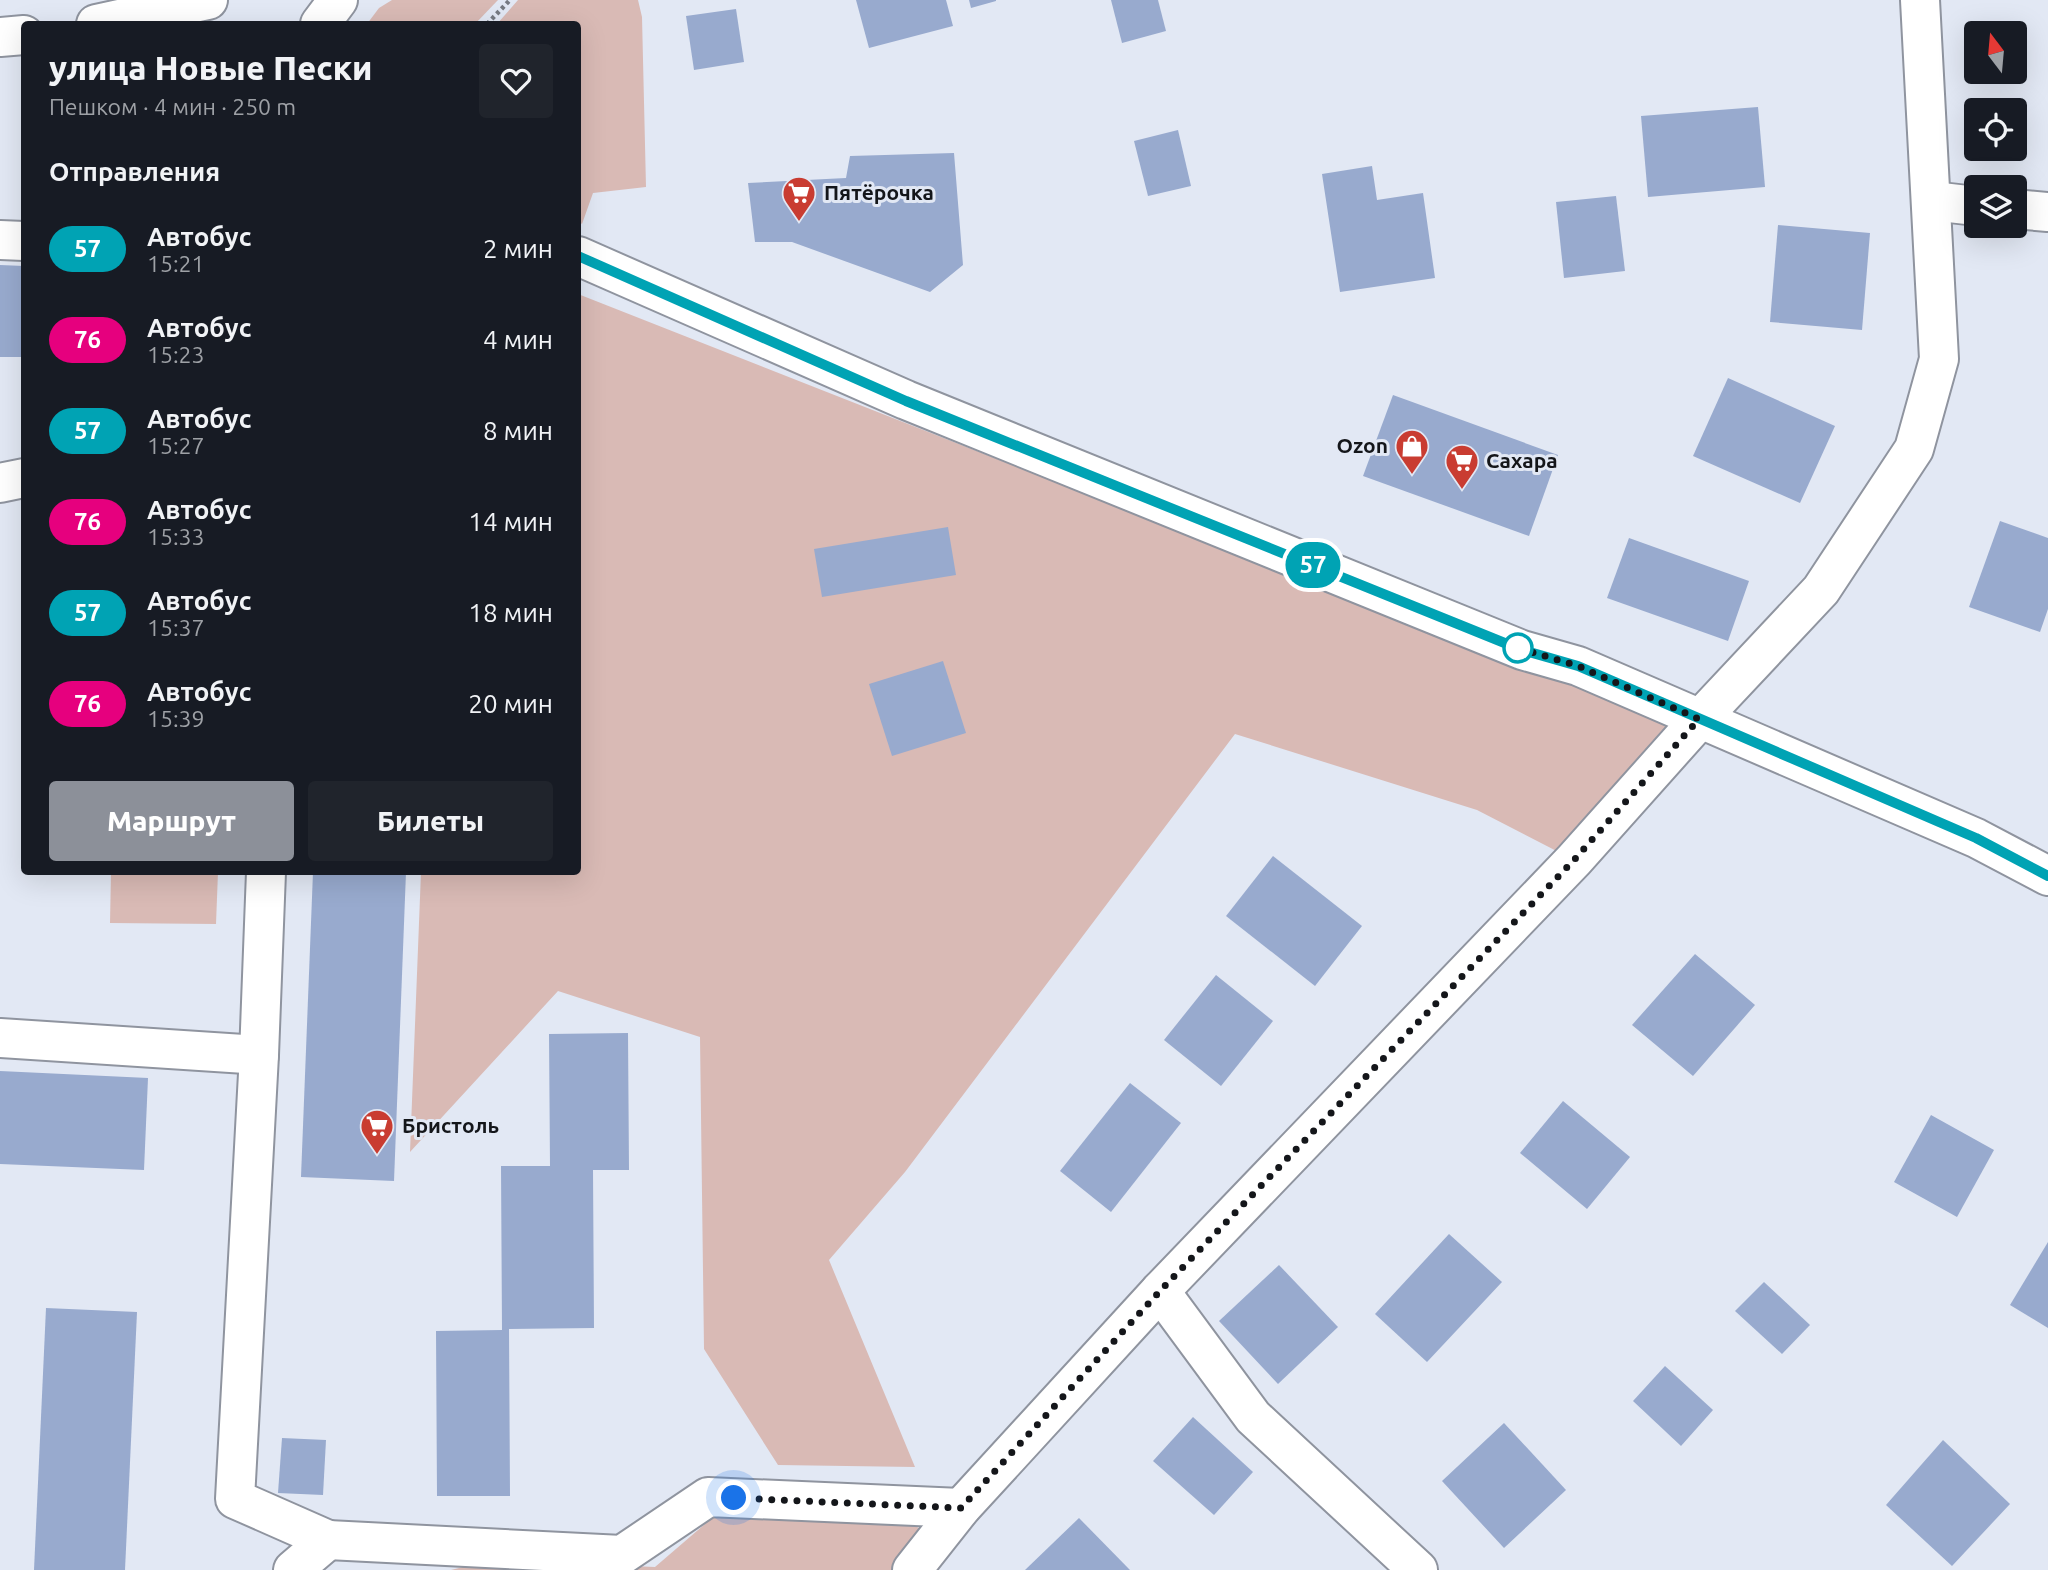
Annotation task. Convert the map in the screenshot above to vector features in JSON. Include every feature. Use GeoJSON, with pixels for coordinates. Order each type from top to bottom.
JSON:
{"type":"FeatureCollection","features":[{"type":"Feature","properties":{"kind":"street"},"geometry":{"type":"LineString","coordinates":[[110,21],[208,0]]}},
{"type":"Feature","properties":{"kind":"street"},"geometry":{"type":"LineString","coordinates":[[322,21],[338,0]]}},
{"type":"Feature","properties":{"kind":"street"},"geometry":{"type":"LineString","coordinates":[[912,1570],[961,1508],[1160,1291],[1574,860],[1699,719],[1821,590],[1914,449],[1940,359],[1920,0]]}},
{"type":"Feature","properties":{"kind":"street"},"geometry":{"type":"LineString","coordinates":[[0,37],[21,35]]}},
{"type":"Feature","properties":{"kind":"street"},"geometry":{"type":"LineString","coordinates":[[1932,201],[1964,204]]}},
{"type":"Feature","properties":{"kind":"street"},"geometry":{"type":"LineString","coordinates":[[2027,210],[2048,212]]}},
{"type":"Feature","properties":{"kind":"street"},"geometry":{"type":"LineString","coordinates":[[0,240],[21,241]]}},
{"type":"Feature","properties":{"kind":"street"},"geometry":{"type":"LineString","coordinates":[[581,257],[906,401],[1522,650],[1578,666],[1976,838],[2048,876]]}},
{"type":"Feature","properties":{"kind":"street"},"geometry":{"type":"LineString","coordinates":[[0,483],[21,479]]}},
{"type":"Feature","properties":{"kind":"street"},"geometry":{"type":"LineString","coordinates":[[266,875],[235,1499],[328,1540],[622,1555],[708,1497],[961,1508]]}},
{"type":"Feature","properties":{"kind":"street"},"geometry":{"type":"LineString","coordinates":[[0,1038],[259,1055]]}},
{"type":"Feature","properties":{"kind":"street"},"geometry":{"type":"LineString","coordinates":[[1160,1291],[1253,1417],[1418,1570]]}},
{"type":"Feature","properties":{"kind":"street"},"geometry":{"type":"LineString","coordinates":[[293,1570],[328,1540]]}},
{"type":"Feature","properties":{"kind":"path"},"geometry":{"type":"LineString","coordinates":[[490,21],[510,0]]}},
{"type":"Feature","properties":{"kind":"shaded area"},"geometry":{"type":"Polygon","coordinates":[[[392,0],[498,0],[478,21],[369,21],[379,8],[392,0]]]}},
{"type":"Feature","properties":{"kind":"shaded area"},"geometry":{"type":"Polygon","coordinates":[[[518,0],[638,0],[642,17],[646,187],[593,193],[581,223],[581,21],[500,21],[518,0]]]}},
{"type":"Feature","properties":{"kind":"shaded area"},"geometry":{"type":"Polygon","coordinates":[[[581,295],[1670,724],[1574,860],[1477,810],[1235,734],[905,1172],[829,1260],[915,1467],[778,1465],[704,1349],[700,1037],[558,991],[410,1152],[421,875],[581,875],[581,295]]]}},
{"type":"Feature","properties":{"kind":"shaded area"},"geometry":{"type":"Polygon","coordinates":[[[111,875],[218,875],[216,924],[110,923],[111,875]]]}},
{"type":"Feature","properties":{"kind":"shaded area"},"geometry":{"type":"Polygon","coordinates":[[[712,1518],[901,1519],[925,1531],[896,1570],[451,1570],[491,1560],[655,1567],[712,1518]]]}},
{"type":"Feature","properties":{"kind":"building"},"geometry":{"type":"Polygon","coordinates":[[[856,0],[946,0],[953,26],[869,48],[856,0]]]}},
{"type":"Feature","properties":{"kind":"building"},"geometry":{"type":"Polygon","coordinates":[[[969,0],[996,0],[996,1],[971,8],[969,0]]]}},
{"type":"Feature","properties":{"kind":"building"},"geometry":{"type":"Polygon","coordinates":[[[1111,0],[1158,0],[1166,31],[1122,43],[1111,0]]]}},
{"type":"Feature","properties":{"kind":"building"},"geometry":{"type":"Polygon","coordinates":[[[736,9],[744,62],[694,70],[686,16],[736,9]]]}},
{"type":"Feature","properties":{"kind":"building"},"geometry":{"type":"Polygon","coordinates":[[[1758,107],[1765,187],[1648,197],[1641,116],[1758,107]]]}},
{"type":"Feature","properties":{"kind":"building"},"geometry":{"type":"Polygon","coordinates":[[[1178,130],[1191,186],[1148,196],[1134,141],[1178,130]]]}},
{"type":"Feature","properties":{"kind":"building"},"geometry":{"type":"Polygon","coordinates":[[[954,153],[963,265],[930,292],[792,242],[755,242],[748,183],[846,178],[850,156],[954,153]]]}},
{"type":"Feature","properties":{"kind":"building"},"geometry":{"type":"Polygon","coordinates":[[[1372,166],[1377,200],[1423,193],[1435,278],[1340,292],[1322,174],[1372,166]]]}},
{"type":"Feature","properties":{"kind":"building"},"geometry":{"type":"Polygon","coordinates":[[[1616,196],[1625,271],[1564,278],[1556,202],[1616,196]]]}},
{"type":"Feature","properties":{"kind":"building"},"geometry":{"type":"Polygon","coordinates":[[[1778,225],[1870,233],[1862,330],[1770,322],[1778,225]]]}},
{"type":"Feature","properties":{"kind":"building"},"geometry":{"type":"Polygon","coordinates":[[[0,265],[21,266],[21,357],[0,357],[0,265]]]}},
{"type":"Feature","properties":{"kind":"building"},"geometry":{"type":"Polygon","coordinates":[[[1728,378],[1835,426],[1800,503],[1693,456],[1728,378]]]}},
{"type":"Feature","properties":{"kind":"building"},"geometry":{"type":"Polygon","coordinates":[[[1393,395],[1558,455],[1529,536],[1363,476],[1393,395]]]}},
{"type":"Feature","properties":{"kind":"building"},"geometry":{"type":"Polygon","coordinates":[[[2000,521],[2048,538],[2048,609],[2040,632],[1969,607],[2000,521]]]}},
{"type":"Feature","properties":{"kind":"building"},"geometry":{"type":"Polygon","coordinates":[[[948,527],[956,575],[822,597],[814,549],[948,527]]]}},
{"type":"Feature","properties":{"kind":"building"},"geometry":{"type":"Polygon","coordinates":[[[1629,538],[1749,581],[1728,641],[1607,598],[1629,538]]]}},
{"type":"Feature","properties":{"kind":"building"},"geometry":{"type":"Polygon","coordinates":[[[943,661],[966,733],[892,756],[869,684],[943,661]]]}},
{"type":"Feature","properties":{"kind":"building"},"geometry":{"type":"Polygon","coordinates":[[[1273,856],[1362,926],[1315,986],[1226,916],[1273,856]]]}},
{"type":"Feature","properties":{"kind":"building"},"geometry":{"type":"Polygon","coordinates":[[[313,875],[406,875],[394,1181],[301,1177],[313,875]]]}},
{"type":"Feature","properties":{"kind":"building"},"geometry":{"type":"Polygon","coordinates":[[[1695,954],[1755,1005],[1693,1076],[1632,1025],[1695,954]]]}},
{"type":"Feature","properties":{"kind":"building"},"geometry":{"type":"Polygon","coordinates":[[[1216,975],[1273,1021],[1221,1086],[1164,1040],[1216,975]]]}},
{"type":"Feature","properties":{"kind":"building"},"geometry":{"type":"Polygon","coordinates":[[[628,1033],[629,1170],[593,1170],[594,1328],[509,1329],[510,1496],[437,1496],[436,1331],[502,1330],[501,1166],[550,1166],[549,1034],[628,1033]]]}},
{"type":"Feature","properties":{"kind":"building"},"geometry":{"type":"Polygon","coordinates":[[[0,1071],[148,1078],[144,1170],[0,1164],[0,1071]]]}},
{"type":"Feature","properties":{"kind":"building"},"geometry":{"type":"Polygon","coordinates":[[[1130,1083],[1181,1123],[1111,1212],[1060,1171],[1130,1083]]]}},
{"type":"Feature","properties":{"kind":"building"},"geometry":{"type":"Polygon","coordinates":[[[1563,1101],[1630,1157],[1587,1209],[1520,1153],[1563,1101]]]}},
{"type":"Feature","properties":{"kind":"building"},"geometry":{"type":"Polygon","coordinates":[[[1931,1115],[1994,1150],[1957,1217],[1894,1182],[1931,1115]]]}},
{"type":"Feature","properties":{"kind":"building"},"geometry":{"type":"Polygon","coordinates":[[[1449,1234],[1502,1282],[1427,1362],[1375,1314],[1449,1234]]]}},
{"type":"Feature","properties":{"kind":"building"},"geometry":{"type":"Polygon","coordinates":[[[2048,1242],[2048,1328],[2010,1305],[2048,1242]]]}},
{"type":"Feature","properties":{"kind":"building"},"geometry":{"type":"Polygon","coordinates":[[[1279,1265],[1338,1327],[1278,1384],[1219,1321],[1279,1265]]]}},
{"type":"Feature","properties":{"kind":"building"},"geometry":{"type":"Polygon","coordinates":[[[1764,1282],[1810,1325],[1782,1354],[1735,1311],[1764,1282]]]}},
{"type":"Feature","properties":{"kind":"building"},"geometry":{"type":"Polygon","coordinates":[[[46,1308],[137,1312],[125,1570],[34,1570],[46,1308]]]}},
{"type":"Feature","properties":{"kind":"building"},"geometry":{"type":"Polygon","coordinates":[[[1665,1366],[1713,1410],[1681,1446],[1633,1401],[1665,1366]]]}},
{"type":"Feature","properties":{"kind":"building"},"geometry":{"type":"Polygon","coordinates":[[[1193,1417],[1253,1472],[1214,1515],[1153,1461],[1193,1417]]]}},
{"type":"Feature","properties":{"kind":"building"},"geometry":{"type":"Polygon","coordinates":[[[1504,1423],[1566,1490],[1504,1548],[1442,1481],[1504,1423]]]}},
{"type":"Feature","properties":{"kind":"building"},"geometry":{"type":"Polygon","coordinates":[[[282,1438],[326,1440],[323,1495],[278,1493],[282,1438]]]}},
{"type":"Feature","properties":{"kind":"building"},"geometry":{"type":"Polygon","coordinates":[[[1943,1440],[2010,1504],[1952,1566],[1886,1505],[1943,1440]]]}},
{"type":"Feature","properties":{"kind":"building"},"geometry":{"type":"Polygon","coordinates":[[[1079,1518],[1130,1570],[1025,1570],[1079,1518]]]}},
{"type":"Feature","properties":{"kind":"bus line","name":"57"},"geometry":{"type":"LineString","coordinates":[[581,257],[906,401],[1522,650],[1578,666],[1976,838],[2048,876]]}},
{"type":"Feature","properties":{"kind":"place","name":"Пятёрочка"},"geometry":{"type":"Point","coordinates":[799,223]}},
{"type":"Feature","properties":{"kind":"place","name":"Ozon"},"geometry":{"type":"Point","coordinates":[1412,476]}},
{"type":"Feature","properties":{"kind":"place","name":"Сахара"},"geometry":{"type":"Point","coordinates":[1462,491]}},
{"type":"Feature","properties":{"kind":"place","name":"Бристоль"},"geometry":{"type":"Point","coordinates":[377,1156]}},
{"type":"Feature","properties":{"kind":"route"},"geometry":{"type":"LineString","coordinates":[[734,1498],[961,1508],[1160,1291],[1574,860],[1699,719],[1578,666],[1518,648]]}}]}
